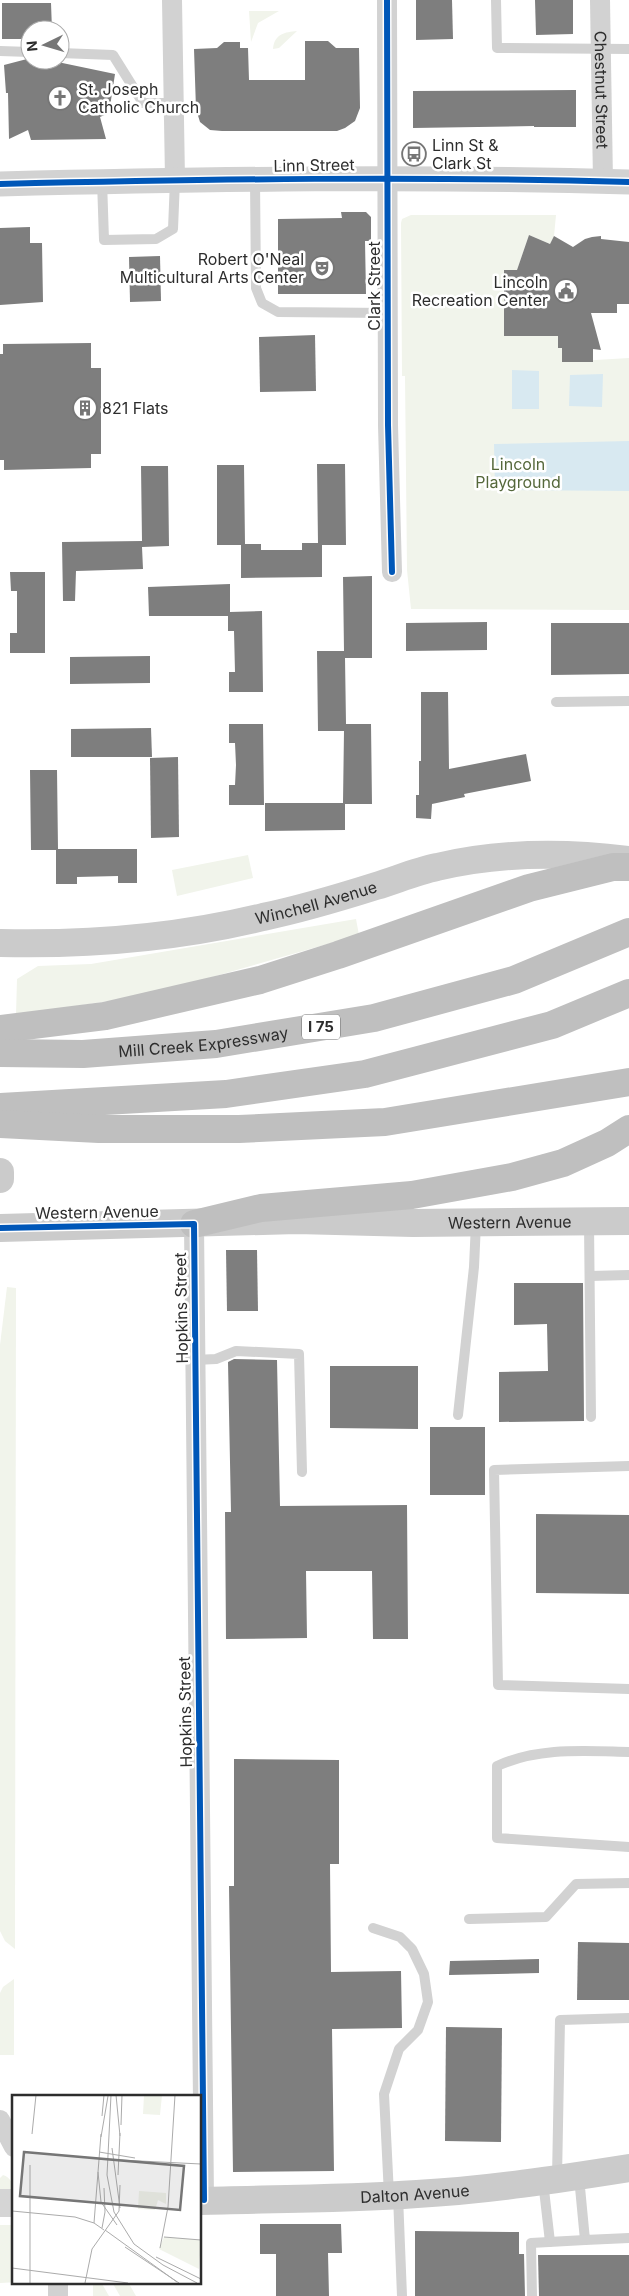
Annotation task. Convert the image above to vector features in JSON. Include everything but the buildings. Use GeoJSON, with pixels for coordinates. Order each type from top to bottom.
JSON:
{"type":"FeatureCollection","features":[{"type":"Feature","properties":{"kind":"highway"},"geometry":{"type":"LineString","coordinates":[[0,1029],[106,1016],[260,980],[529,888],[613,867],[629,867]]}},
{"type":"Feature","properties":{"kind":"highway","name":"Mill Creek Expressway"},"geometry":{"type":"LineString","coordinates":[[0,1053],[83,1054],[216,1044],[374,1018],[514,980],[629,932]]}},
{"type":"Feature","properties":{"kind":"highway"},"geometry":{"type":"LineString","coordinates":[[0,1107],[226,1094],[365,1074],[552,1025],[629,993]]}},
{"type":"Feature","properties":{"kind":"highway"},"geometry":{"type":"LineString","coordinates":[[0,1124],[99,1129],[239,1129],[385,1122],[629,1082]]}},
{"type":"Feature","properties":{"kind":"highway"},"geometry":{"type":"LineString","coordinates":[[194,1224],[261,1208],[412,1195],[512,1177],[562,1163],[607,1143],[629,1129]]}},
{"type":"Feature","properties":{"kind":"main road","name":"Winchell Avenue"},"geometry":{"type":"LineString","coordinates":[[0,943],[114,941],[188,932],[262,918],[326,902],[437,867],[493,857],[535,854],[584,855],[629,860]]}},
{"type":"Feature","properties":{"kind":"main road"},"geometry":{"type":"LineString","coordinates":[[0,1172],[0,1179]]}},
{"type":"Feature","properties":{"kind":"main road","name":"Western Avenue"},"geometry":{"type":"LineString","coordinates":[[0,1228],[297,1220],[629,1221]]}},
{"type":"Feature","properties":{"kind":"main road","name":"Dalton Avenue"},"geometry":{"type":"LineString","coordinates":[[202,2201],[312,2200],[393,2196],[559,2179],[629,2168]]}},
{"type":"Feature","properties":{"kind":"street"},"geometry":{"type":"LineString","coordinates":[[172,0],[175,180]]}},
{"type":"Feature","properties":{"kind":"street","name":"Clark Street"},"geometry":{"type":"LineString","coordinates":[[386,0],[392,572]]}},
{"type":"Feature","properties":{"kind":"street","name":"Chestnut Street"},"geometry":{"type":"LineString","coordinates":[[600,0],[603,181]]}},
{"type":"Feature","properties":{"kind":"street","name":"Linn Street"},"geometry":{"type":"LineString","coordinates":[[0,184],[175,180],[388,179],[629,182]]}},
{"type":"Feature","properties":{"kind":"street","name":"Hopkins Street"},"geometry":{"type":"LineString","coordinates":[[194,1224],[202,2201]]}},
{"type":"Feature","properties":{"kind":"lane"},"geometry":{"type":"LineString","coordinates":[[496,0],[496,48],[629,50]]}},
{"type":"Feature","properties":{"kind":"lane"},"geometry":{"type":"LineString","coordinates":[[0,51],[20,52]]}},
{"type":"Feature","properties":{"kind":"lane"},"geometry":{"type":"LineString","coordinates":[[70,53],[113,55],[143,103],[174,103]]}},
{"type":"Feature","properties":{"kind":"lane"},"geometry":{"type":"LineString","coordinates":[[102,182],[104,240],[156,239],[173,230],[175,180]]}},
{"type":"Feature","properties":{"kind":"lane"},"geometry":{"type":"LineString","coordinates":[[255,180],[256,288],[262,303],[278,312],[388,313]]}},
{"type":"Feature","properties":{"kind":"lane"},"geometry":{"type":"LineString","coordinates":[[556,702],[629,701]]}},
{"type":"Feature","properties":{"kind":"lane"},"geometry":{"type":"LineString","coordinates":[[589,1221],[591,1417]]}},
{"type":"Feature","properties":{"kind":"lane"},"geometry":{"type":"LineString","coordinates":[[458,1415],[474,1267],[476,1222]]}},
{"type":"Feature","properties":{"kind":"lane"},"geometry":{"type":"LineString","coordinates":[[590,1276],[629,1275]]}},
{"type":"Feature","properties":{"kind":"lane"},"geometry":{"type":"LineString","coordinates":[[195,1360],[216,1359],[236,1351],[299,1354],[302,1472]]}},
{"type":"Feature","properties":{"kind":"lane"},"geometry":{"type":"LineString","coordinates":[[629,1466],[494,1470],[498,1686],[629,1689]]}},
{"type":"Feature","properties":{"kind":"lane"},"geometry":{"type":"LineString","coordinates":[[629,1752],[573,1751],[539,1753],[516,1757],[497,1766],[497,1838],[629,1847]]}},
{"type":"Feature","properties":{"kind":"lane"},"geometry":{"type":"LineString","coordinates":[[469,1919],[546,1917],[576,1884],[629,1883]]}},
{"type":"Feature","properties":{"kind":"lane"},"geometry":{"type":"LineString","coordinates":[[373,1928],[400,1937],[412,1949],[424,1974],[428,2002],[418,2030],[398,2049],[384,2094],[402,2296]]}},
{"type":"Feature","properties":{"kind":"lane"},"geometry":{"type":"LineString","coordinates":[[550,2242],[559,2179],[560,2020],[629,2018]]}},
{"type":"Feature","properties":{"kind":"lane"},"geometry":{"type":"LineString","coordinates":[[559,2179],[585,2240]]}},
{"type":"Feature","properties":{"kind":"lane"},"geometry":{"type":"LineString","coordinates":[[532,2296],[531,2243],[629,2238]]}},
{"type":"Feature","properties":{"kind":"green space"},"geometry":{"type":"Polygon","coordinates":[[[249,11],[279,11],[258,23],[251,42],[249,11]]]}},
{"type":"Feature","properties":{"kind":"green space"},"geometry":{"type":"Polygon","coordinates":[[[297,31],[279,48],[273,49],[275,40],[278,37],[284,33],[297,31]]]}},
{"type":"Feature","properties":{"kind":"green space","name":"Lincoln Playground"},"geometry":{"type":"Polygon","coordinates":[[[411,215],[556,215],[554,236],[550,244],[529,235],[517,270],[504,270],[504,335],[558,336],[562,348],[562,362],[629,358],[629,610],[411,609],[407,570],[405,376],[402,376],[401,223],[402,219],[411,215]]]}},
{"type":"Feature","properties":{"kind":"green space"},"geometry":{"type":"Polygon","coordinates":[[[248,855],[253,878],[177,896],[172,870],[248,855]]]}},
{"type":"Feature","properties":{"kind":"green space"},"geometry":{"type":"Polygon","coordinates":[[[356,919],[359,935],[149,995],[16,1015],[17,979],[38,966],[91,964],[356,919]]]}},
{"type":"Feature","properties":{"kind":"green space"},"geometry":{"type":"Polygon","coordinates":[[[7,1287],[16,1288],[15,1949],[5,1941],[0,1931],[0,1345],[7,1287]]]}},
{"type":"Feature","properties":{"kind":"green space"},"geometry":{"type":"Polygon","coordinates":[[[14,1979],[14,2055],[0,2055],[0,1993],[3,1987],[14,1979]]]}},
{"type":"Feature","properties":{"kind":"green space"},"geometry":{"type":"Polygon","coordinates":[[[3,2175],[8,2177],[12,2184],[12,2215],[0,2216],[0,2208],[6,2207],[11,2201],[9,2195],[0,2192],[0,2178],[3,2175]]]}},
{"type":"Feature","properties":{"kind":"green space"},"geometry":{"type":"Polygon","coordinates":[[[0,2225],[12,2225],[12,2282],[0,2283],[0,2225]]]}},
{"type":"Feature","properties":{"kind":"green space"},"geometry":{"type":"Polygon","coordinates":[[[93,2284],[102,2284],[109,2296],[93,2296],[93,2284]]]}},
{"type":"Feature","properties":{"kind":"green space"},"geometry":{"type":"Polygon","coordinates":[[[113,2284],[129,2284],[136,2296],[120,2296],[113,2284]]]}},
{"type":"Feature","properties":{"kind":"shaded area"},"geometry":{"type":"Polygon","coordinates":[[[512,370],[539,371],[539,409],[512,409],[512,370]]]}},
{"type":"Feature","properties":{"kind":"shaded area"},"geometry":{"type":"Polygon","coordinates":[[[603,374],[602,407],[569,406],[570,375],[603,374]]]}},
{"type":"Feature","properties":{"kind":"shaded area"},"geometry":{"type":"Polygon","coordinates":[[[629,441],[629,491],[495,490],[494,444],[629,441]]]}},
{"type":"Feature","properties":{"kind":"tunnel"},"geometry":{"type":"LineString","coordinates":[[0,2203],[12,2203]]}},
{"type":"Feature","properties":{"kind":"cycle path"},"geometry":{"type":"LineString","coordinates":[[387,0],[388,425],[392,572]]}},
{"type":"Feature","properties":{"kind":"cycle path"},"geometry":{"type":"LineString","coordinates":[[0,184],[314,179],[472,179],[629,182]]}},
{"type":"Feature","properties":{"kind":"cycle path"},"geometry":{"type":"LineString","coordinates":[[0,1228],[194,1224],[204,2200]]}},
{"type":"Feature","properties":{"kind":"place","name":"St. Joseph Catholic Church"},"geometry":{"type":"Point","coordinates":[60,98]}},
{"type":"Feature","properties":{"kind":"place","name":"Linn St & Clark St"},"geometry":{"type":"Point","coordinates":[414,154]}},
{"type":"Feature","properties":{"kind":"place","name":"Robert O'Neal Multicultural Arts Center"},"geometry":{"type":"Point","coordinates":[322,268]}},
{"type":"Feature","properties":{"kind":"place","name":"Lincoln Recreation Center"},"geometry":{"type":"Point","coordinates":[566,291]}},
{"type":"Feature","properties":{"kind":"place","name":"821 Flats"},"geometry":{"type":"Point","coordinates":[85,408]}}]}
